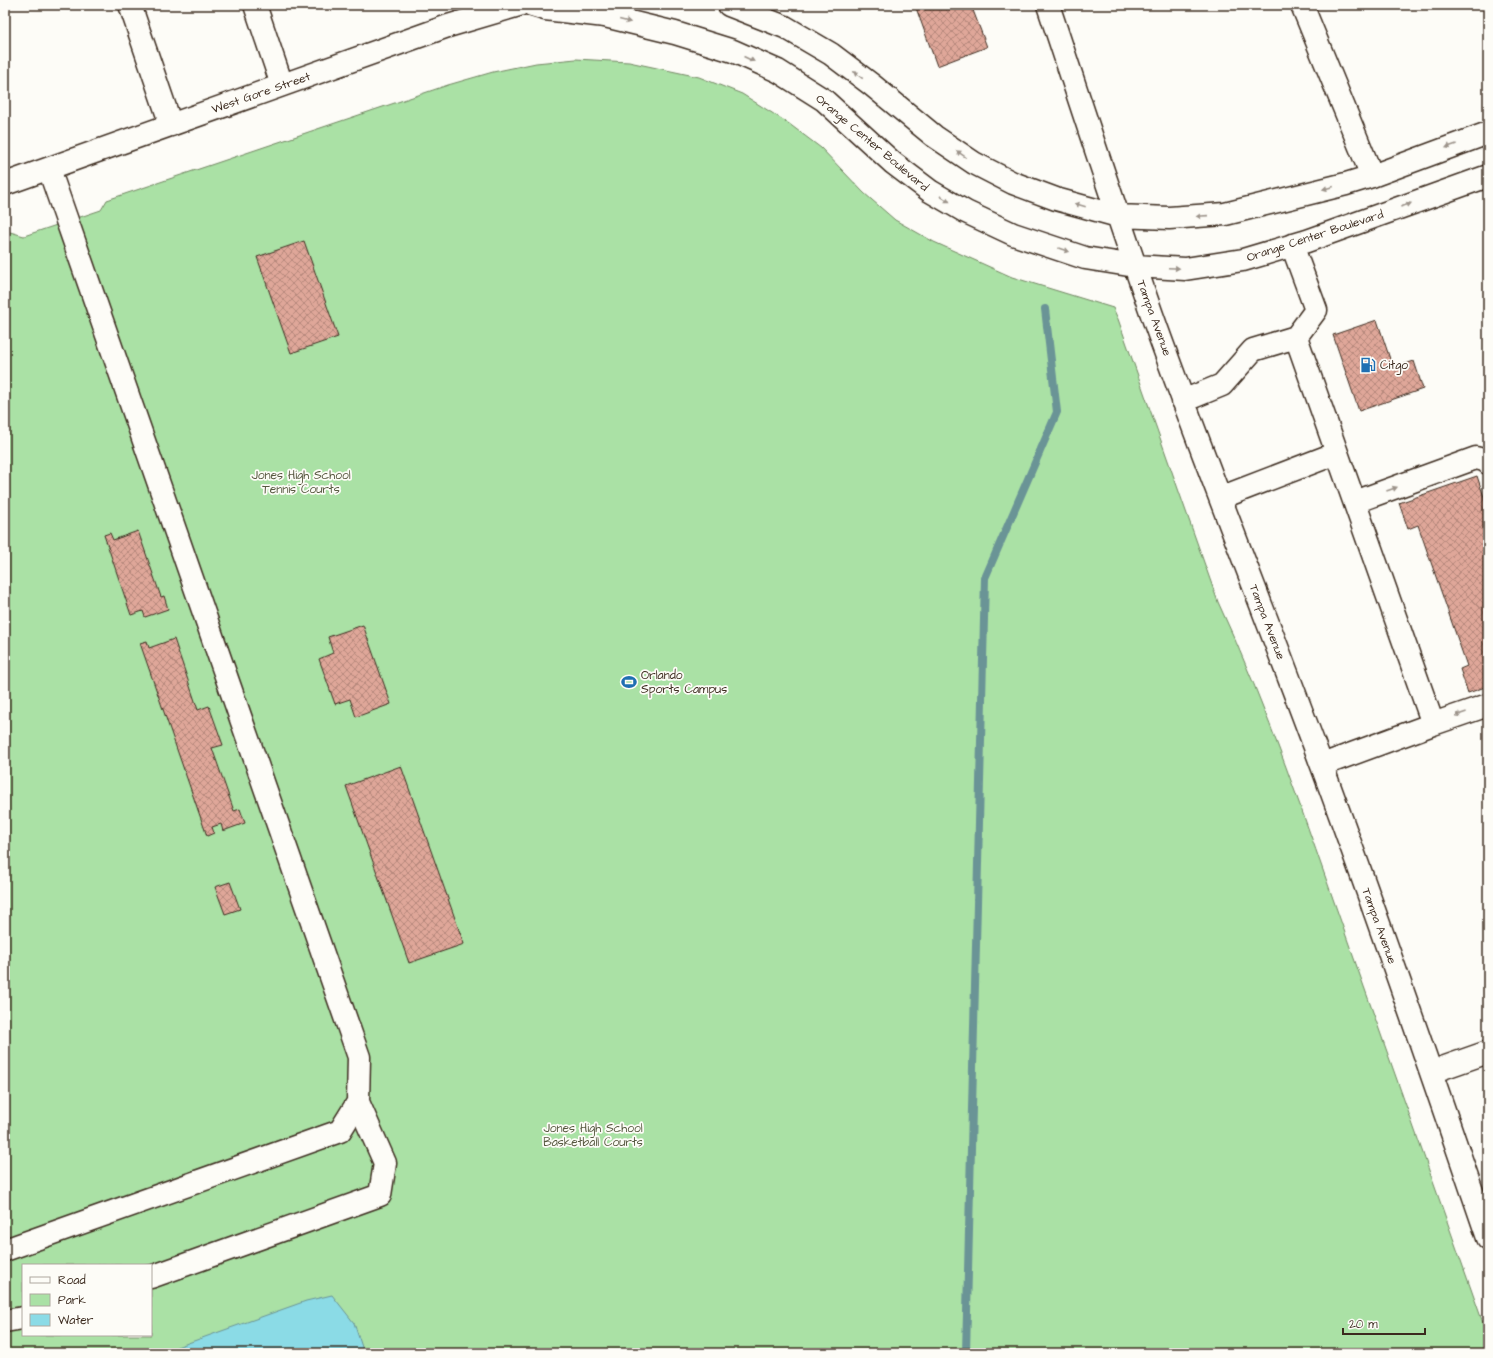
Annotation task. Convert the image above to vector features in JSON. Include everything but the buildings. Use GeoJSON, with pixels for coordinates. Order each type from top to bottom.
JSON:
{"type":"FeatureCollection","features":[{"type":"Feature","properties":{"kind":"street"},"geometry":{"type":"LineString","coordinates":[[130,5],[171,125]]}},
{"type":"Feature","properties":{"kind":"street"},"geometry":{"type":"LineString","coordinates":[[255,5],[282,85]]}},
{"type":"Feature","properties":{"kind":"street","name":"West Gore Street"},"geometry":{"type":"LineString","coordinates":[[5,184],[448,26],[519,5]]}},
{"type":"Feature","properties":{"kind":"street","name":"Orange Center Boulevard"},"geometry":{"type":"LineString","coordinates":[[532,5],[545,9],[605,16],[675,33],[733,51],[778,71],[824,100],[893,163],[930,191],[966,212],[1012,234],[1085,258],[1135,266],[1185,269],[1243,260],[1292,245],[1488,176]]}},
{"type":"Feature","properties":{"kind":"street"},"geometry":{"type":"LineString","coordinates":[[729,5],[785,27],[831,54],[872,85],[934,136],[974,163],[1013,183],[1056,199],[1118,216],[1169,218],[1224,214],[1346,184],[1372,176],[1488,133]]}},
{"type":"Feature","properties":{"kind":"street","name":"Tampa Avenue"},"geometry":{"type":"LineString","coordinates":[[1048,5],[1135,266],[1183,401],[1322,765],[1488,1238]]}},
{"type":"Feature","properties":{"kind":"street"},"geometry":{"type":"LineString","coordinates":[[1302,5],[1372,176]]}},
{"type":"Feature","properties":{"kind":"street"},"geometry":{"type":"LineString","coordinates":[[49,169],[359,1057],[358,1102],[385,1163],[380,1195],[152,1277]]}},
{"type":"Feature","properties":{"kind":"street"},"geometry":{"type":"LineString","coordinates":[[1183,401],[1222,384],[1253,350],[1296,337],[1316,310],[1292,245]]}},
{"type":"Feature","properties":{"kind":"street"},"geometry":{"type":"LineString","coordinates":[[1296,337],[1433,724]]}},
{"type":"Feature","properties":{"kind":"street"},"geometry":{"type":"LineString","coordinates":[[1220,498],[1337,453]]}},
{"type":"Feature","properties":{"kind":"street"},"geometry":{"type":"LineString","coordinates":[[1355,502],[1476,458],[1487,461],[1488,463]]}},
{"type":"Feature","properties":{"kind":"street"},"geometry":{"type":"LineString","coordinates":[[1322,765],[1488,705]]}},
{"type":"Feature","properties":{"kind":"street"},"geometry":{"type":"LineString","coordinates":[[1431,1072],[1488,1052]]}},
{"type":"Feature","properties":{"kind":"street"},"geometry":{"type":"LineString","coordinates":[[5,1250],[340,1131],[358,1102]]}},
{"type":"Feature","properties":{"kind":"street"},"geometry":{"type":"LineString","coordinates":[[5,1321],[22,1318]]}},
{"type":"Feature","properties":{"kind":"green space","name":"Orlando Sports Campus"},"geometry":{"type":"Polygon","coordinates":[[[576,59],[629,62],[699,77],[742,94],[788,123],[821,148],[864,193],[895,220],[934,242],[1012,277],[1113,308],[1218,602],[1270,724],[1301,808],[1488,1337],[1488,1353],[5,1353],[5,234],[10,232],[24,236],[101,210],[107,200],[448,85],[493,72],[536,63],[576,59]]]}},
{"type":"Feature","properties":{"kind":"water"},"geometry":{"type":"Polygon","coordinates":[[[332,1295],[354,1323],[364,1353],[160,1353],[306,1301],[332,1295]]]}},
{"type":"Feature","properties":{"kind":"waterway"},"geometry":{"type":"LineString","coordinates":[[966,1353],[985,578],[1057,412],[1045,309]]}},
{"type":"Feature","properties":{"kind":"place","name":"Citgo"},"geometry":{"type":"Point","coordinates":[1368,365]}},
{"type":"Feature","properties":{"kind":"place","name":"Orlando Sports Campus"},"geometry":{"type":"Point","coordinates":[629,682]}},
{"type":"Feature","properties":{"kind":"park label","name":"Jones High School Tennis Courts"},"geometry":{"type":"Point","coordinates":[301,482]}},
{"type":"Feature","properties":{"kind":"park label","name":"Jones High School Basketball Courts"},"geometry":{"type":"Point","coordinates":[593,1135]}}]}
